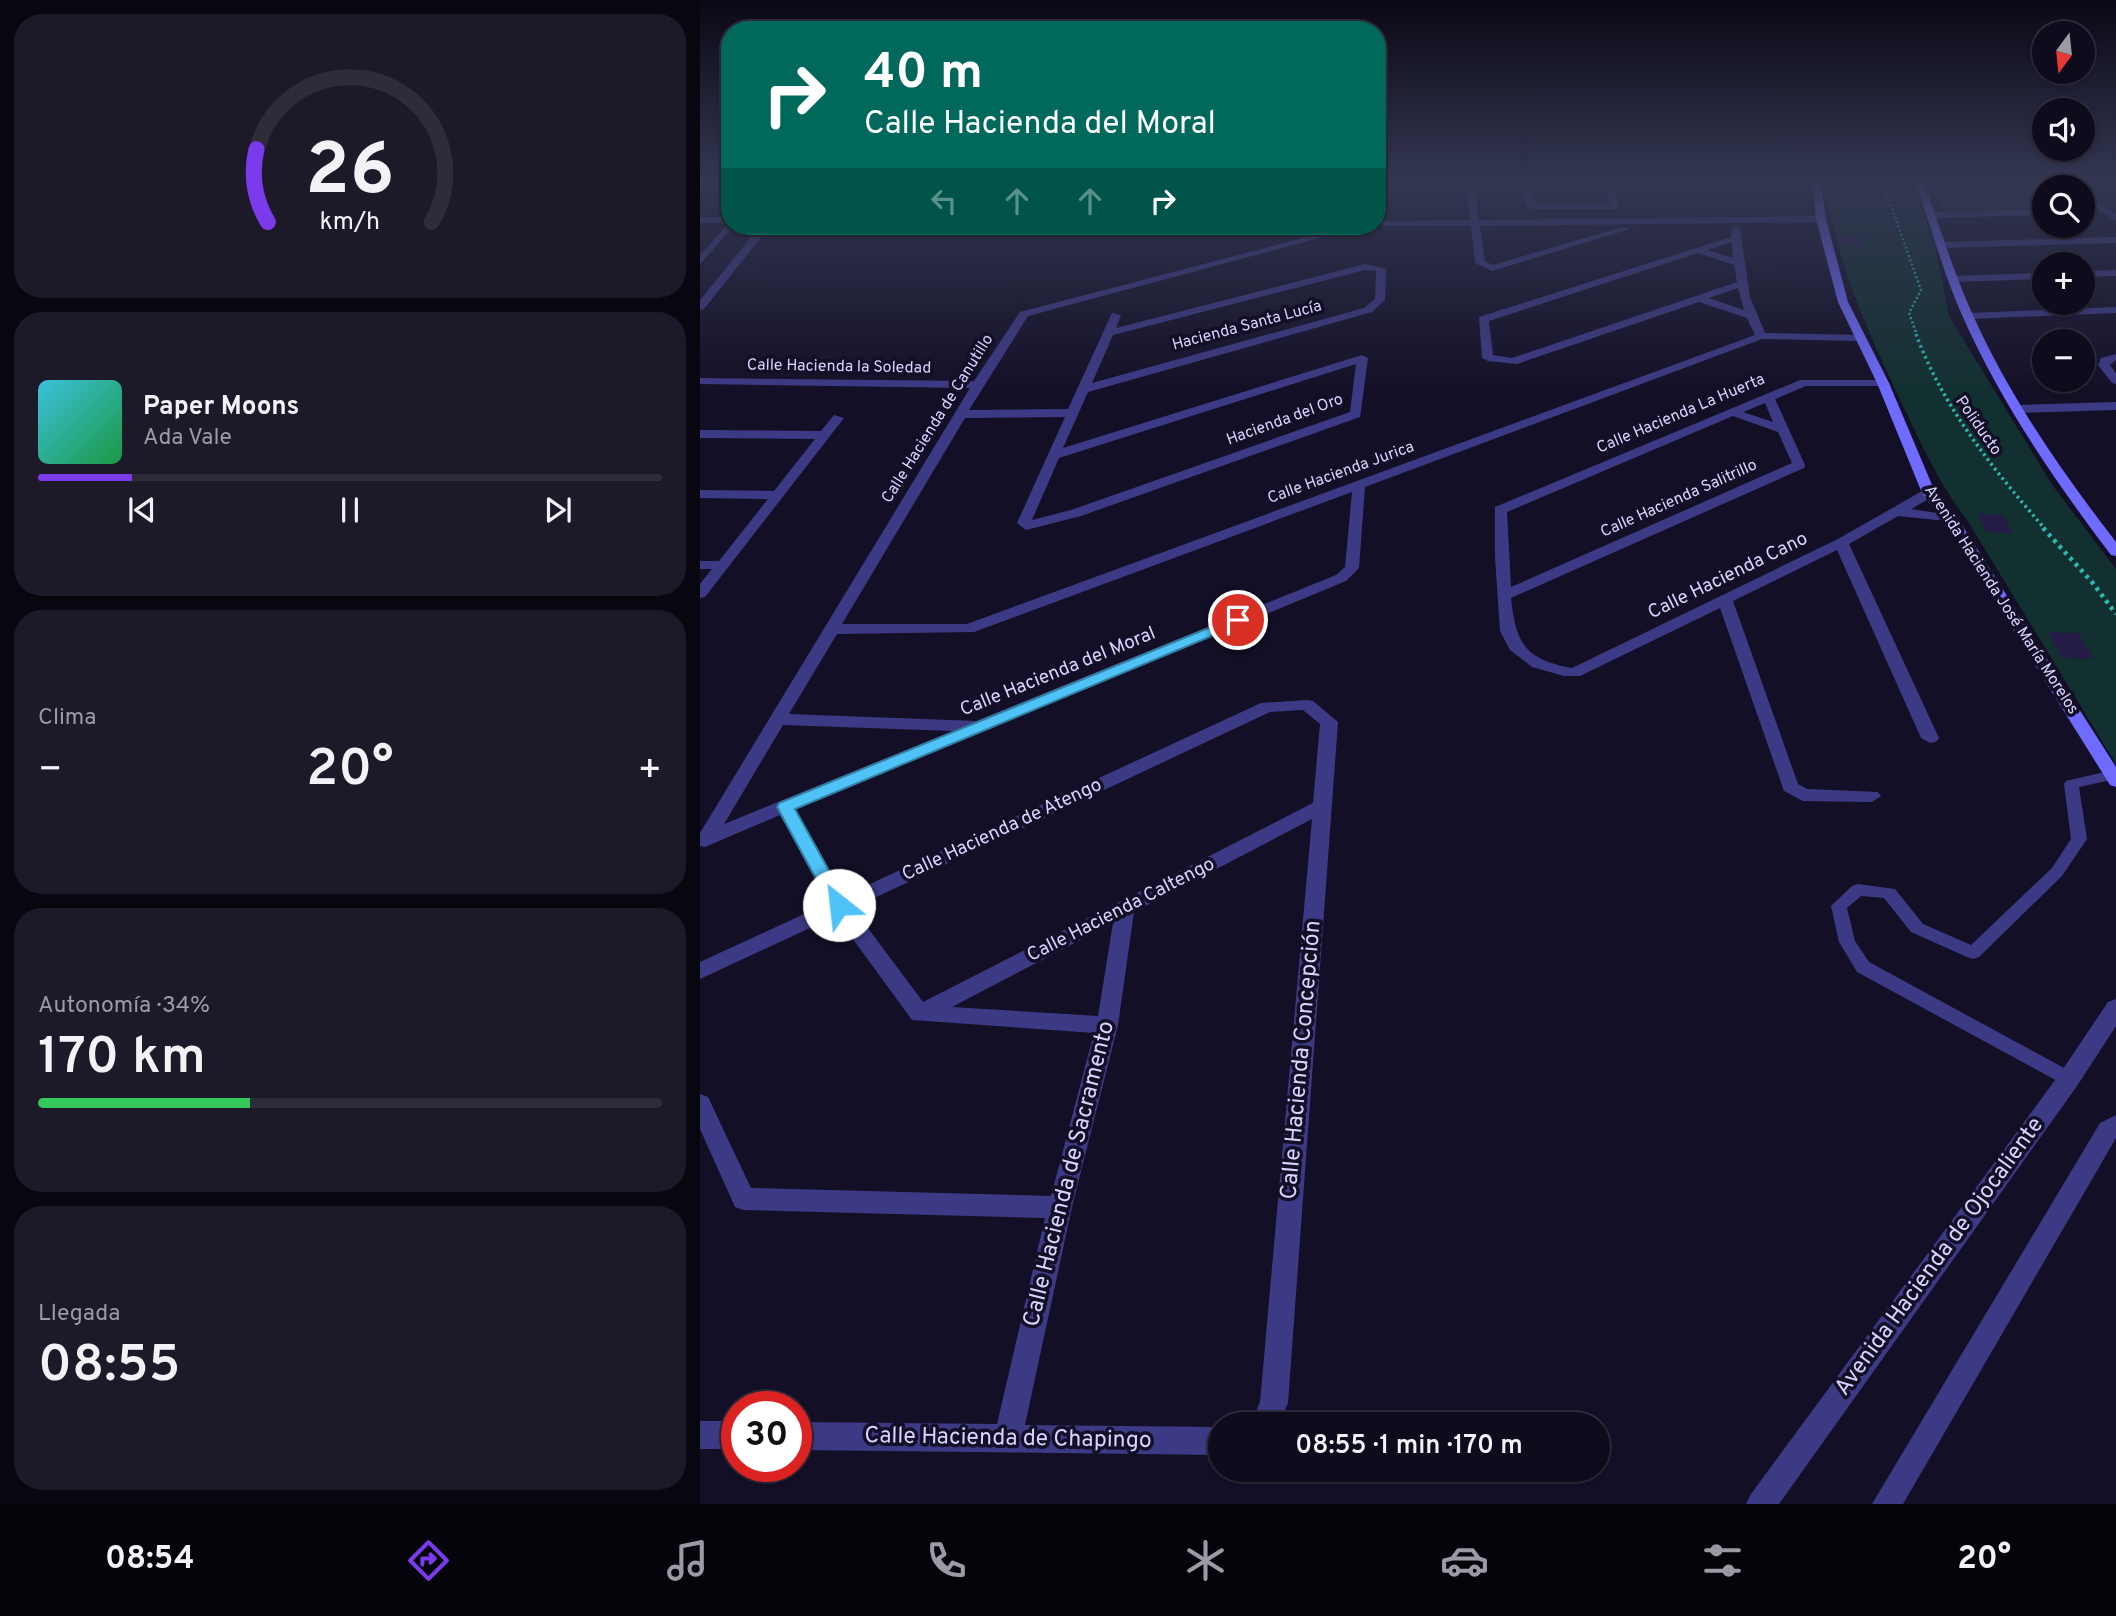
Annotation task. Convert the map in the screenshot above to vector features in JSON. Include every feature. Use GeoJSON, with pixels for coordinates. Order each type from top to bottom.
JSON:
{"type":"FeatureCollection","features":[{"type":"Feature","properties":{"kind":"main road","name":"Avenida Hacienda José María Morelos"},"geometry":{"type":"LineString","coordinates":[[1830,253],[1843,302],[1883,383],[1929,493],[1951,519],[2114,778]]}},
{"type":"Feature","properties":{"kind":"main road"},"geometry":{"type":"LineString","coordinates":[[1945,253],[1968,316],[2018,410],[2083,510],[2116,552]]}},
{"type":"Feature","properties":{"kind":"street"},"geometry":{"type":"LineString","coordinates":[[700,307],[743,253]]}},
{"type":"Feature","properties":{"kind":"street","name":"Calle Hacienda de Canutillo"},"geometry":{"type":"LineString","coordinates":[[702,841],[978,385],[1024,314],[1253,253]]}},
{"type":"Feature","properties":{"kind":"street"},"geometry":{"type":"LineString","coordinates":[[1479,253],[1480,262],[1492,268],[1541,253]]}},
{"type":"Feature","properties":{"kind":"street"},"geometry":{"type":"LineString","coordinates":[[1688,253],[1483,319],[1488,358],[1513,362],[1740,284]]}},
{"type":"Feature","properties":{"kind":"street"},"geometry":{"type":"LineString","coordinates":[[1708,253],[1738,263]]}},
{"type":"Feature","properties":{"kind":"street"},"geometry":{"type":"LineString","coordinates":[[1737,253],[1740,284],[1748,315],[1761,336]]}},
{"type":"Feature","properties":{"kind":"street","name":"Hacienda Santa Lucía"},"geometry":{"type":"LineString","coordinates":[[1084,389],[1376,306],[1380,300],[1381,269],[1365,267],[1108,332]]}},
{"type":"Feature","properties":{"kind":"street"},"geometry":{"type":"LineString","coordinates":[[2095,274],[2116,273]]}},
{"type":"Feature","properties":{"kind":"street"},"geometry":{"type":"LineString","coordinates":[[1954,279],[2032,276]]}},
{"type":"Feature","properties":{"kind":"street"},"geometry":{"type":"LineString","coordinates":[[1698,298],[1748,315]]}},
{"type":"Feature","properties":{"kind":"street"},"geometry":{"type":"LineString","coordinates":[[1968,316],[2116,310]]}},
{"type":"Feature","properties":{"kind":"street"},"geometry":{"type":"LineString","coordinates":[[1055,455],[1116,315]]}},
{"type":"Feature","properties":{"kind":"street","name":"Calle Hacienda Jurica"},"geometry":{"type":"LineString","coordinates":[[831,629],[969,629],[1761,336],[1860,338]]}},
{"type":"Feature","properties":{"kind":"street","name":"Hacienda del Oro"},"geometry":{"type":"LineString","coordinates":[[1362,358],[1356,414],[1076,513],[1035,525],[1024,525],[1055,455],[1102,440],[1362,358]]}},
{"type":"Feature","properties":{"kind":"street"},"geometry":{"type":"LineString","coordinates":[[2110,359],[2104,365],[2116,381]]}},
{"type":"Feature","properties":{"kind":"street","name":"Hacienda Santa Lucía"},"geometry":{"type":"LineString","coordinates":[[1093,368],[1126,376]]}},
{"type":"Feature","properties":{"kind":"street","name":"Calle Hacienda la Soledad"},"geometry":{"type":"LineString","coordinates":[[700,381],[978,385]]}},
{"type":"Feature","properties":{"kind":"street","name":"Calle Hacienda La Huerta"},"geometry":{"type":"LineString","coordinates":[[1505,595],[1500,510],[1804,382],[1883,383]]}},
{"type":"Feature","properties":{"kind":"street","name":"Calle Hacienda Salitrillo"},"geometry":{"type":"LineString","coordinates":[[1505,595],[1799,465],[1768,397]]}},
{"type":"Feature","properties":{"kind":"street"},"geometry":{"type":"LineString","coordinates":[[2018,410],[2116,406]]}},
{"type":"Feature","properties":{"kind":"street"},"geometry":{"type":"LineString","coordinates":[[964,409],[1075,408]]}},
{"type":"Feature","properties":{"kind":"street"},"geometry":{"type":"LineString","coordinates":[[1732,412],[1782,429]]}},
{"type":"Feature","properties":{"kind":"street"},"geometry":{"type":"LineString","coordinates":[[700,594],[838,418]]}},
{"type":"Feature","properties":{"kind":"street"},"geometry":{"type":"LineString","coordinates":[[1068,426],[1102,440]]}},
{"type":"Feature","properties":{"kind":"street"},"geometry":{"type":"LineString","coordinates":[[700,435],[824,435]]}},
{"type":"Feature","properties":{"kind":"street","name":"Calle Hacienda del Moral"},"geometry":{"type":"LineString","coordinates":[[702,841],[1341,578],[1352,568],[1359,485]]}},
{"type":"Feature","properties":{"kind":"street","name":"Calle Hacienda Cano"},"geometry":{"type":"LineString","coordinates":[[1505,595],[1508,636],[1518,649],[1531,660],[1551,670],[1574,673],[1841,543],[1929,493]]}},
{"type":"Feature","properties":{"kind":"street"},"geometry":{"type":"LineString","coordinates":[[700,494],[778,495]]}},
{"type":"Feature","properties":{"kind":"street"},"geometry":{"type":"LineString","coordinates":[[1035,500],[1076,513]]}},
{"type":"Feature","properties":{"kind":"street"},"geometry":{"type":"LineString","coordinates":[[1898,512],[1951,519]]}},
{"type":"Feature","properties":{"kind":"street"},"geometry":{"type":"LineString","coordinates":[[1841,543],[1930,738]]}},
{"type":"Feature","properties":{"kind":"street"},"geometry":{"type":"LineString","coordinates":[[700,565],[722,565]]}},
{"type":"Feature","properties":{"kind":"street"},"geometry":{"type":"LineString","coordinates":[[1724,598],[1790,787],[1803,795],[1872,796]]}},
{"type":"Feature","properties":{"kind":"street","name":"Calle Hacienda Concepción"},"geometry":{"type":"LineString","coordinates":[[1270,1412],[1274,1403],[1329,722],[1307,705]]}},
{"type":"Feature","properties":{"kind":"street","name":"Calle Hacienda de Atengo"},"geometry":{"type":"LineString","coordinates":[[700,971],[1267,707],[1307,705]]}},
{"type":"Feature","properties":{"kind":"street"},"geometry":{"type":"LineString","coordinates":[[777,719],[981,726]]}},
{"type":"Feature","properties":{"kind":"street","name":"Calle Hacienda Caltengo"},"geometry":{"type":"LineString","coordinates":[[920,1014],[1322,806]]}},
{"type":"Feature","properties":{"kind":"street"},"geometry":{"type":"LineString","coordinates":[[785,807],[839,905],[920,1014],[1107,1026]]}},
{"type":"Feature","properties":{"kind":"street","name":"Calle Hacienda de Sacramento"},"geometry":{"type":"LineString","coordinates":[[1007,1440],[1060,1207],[1107,1026],[1125,908]]}},
{"type":"Feature","properties":{"kind":"street","name":"Avenida Hacienda de Ojocaliente"},"geometry":{"type":"LineString","coordinates":[[1761,1504],[2069,1079],[2116,1008]]}},
{"type":"Feature","properties":{"kind":"street"},"geometry":{"type":"LineString","coordinates":[[700,1104],[744,1199],[1060,1207]]}},
{"type":"Feature","properties":{"kind":"street"},"geometry":{"type":"LineString","coordinates":[[1887,1504],[2108,1130],[2116,1125]]}},
{"type":"Feature","properties":{"kind":"street"},"geometry":{"type":"LineString","coordinates":[[700,1434],[721,1435]]}},
{"type":"Feature","properties":{"kind":"street","name":"Calle Hacienda de Chapingo"},"geometry":{"type":"LineString","coordinates":[[812,1436],[1208,1441]]}},
{"type":"Feature","properties":{"kind":"lane"},"geometry":{"type":"LineString","coordinates":[[2069,1079],[1863,967],[1847,942],[1839,906],[1858,890],[1889,892],[1917,928],[1973,953],[2057,872],[2080,839],[2071,784],[2114,778]]}},
{"type":"Feature","properties":{"kind":"path","name":"Poliducto"},"geometry":{"type":"LineString","coordinates":[[1909,253],[1921,290],[1909,313],[1949,407],[1984,459],[2092,580],[2116,614]]}},
{"type":"Feature","properties":{"kind":"green space"},"geometry":{"type":"Polygon","coordinates":[[[1840,253],[1937,253],[1949,316],[2053,486],[2116,569],[2116,764],[1932,464],[1877,351],[1840,253]]]}},
{"type":"Feature","properties":{"kind":"building"},"geometry":{"type":"Polygon","coordinates":[[[1978,514],[2003,515],[2012,533],[1987,532],[1978,514]]]}},
{"type":"Feature","properties":{"kind":"building"},"geometry":{"type":"Polygon","coordinates":[[[2048,632],[2078,633],[2094,659],[2062,658],[2048,632]]]}},
{"type":"Feature","properties":{"kind":"route"},"geometry":{"type":"LineString","coordinates":[[839,905],[785,807],[1238,620]]}}]}
